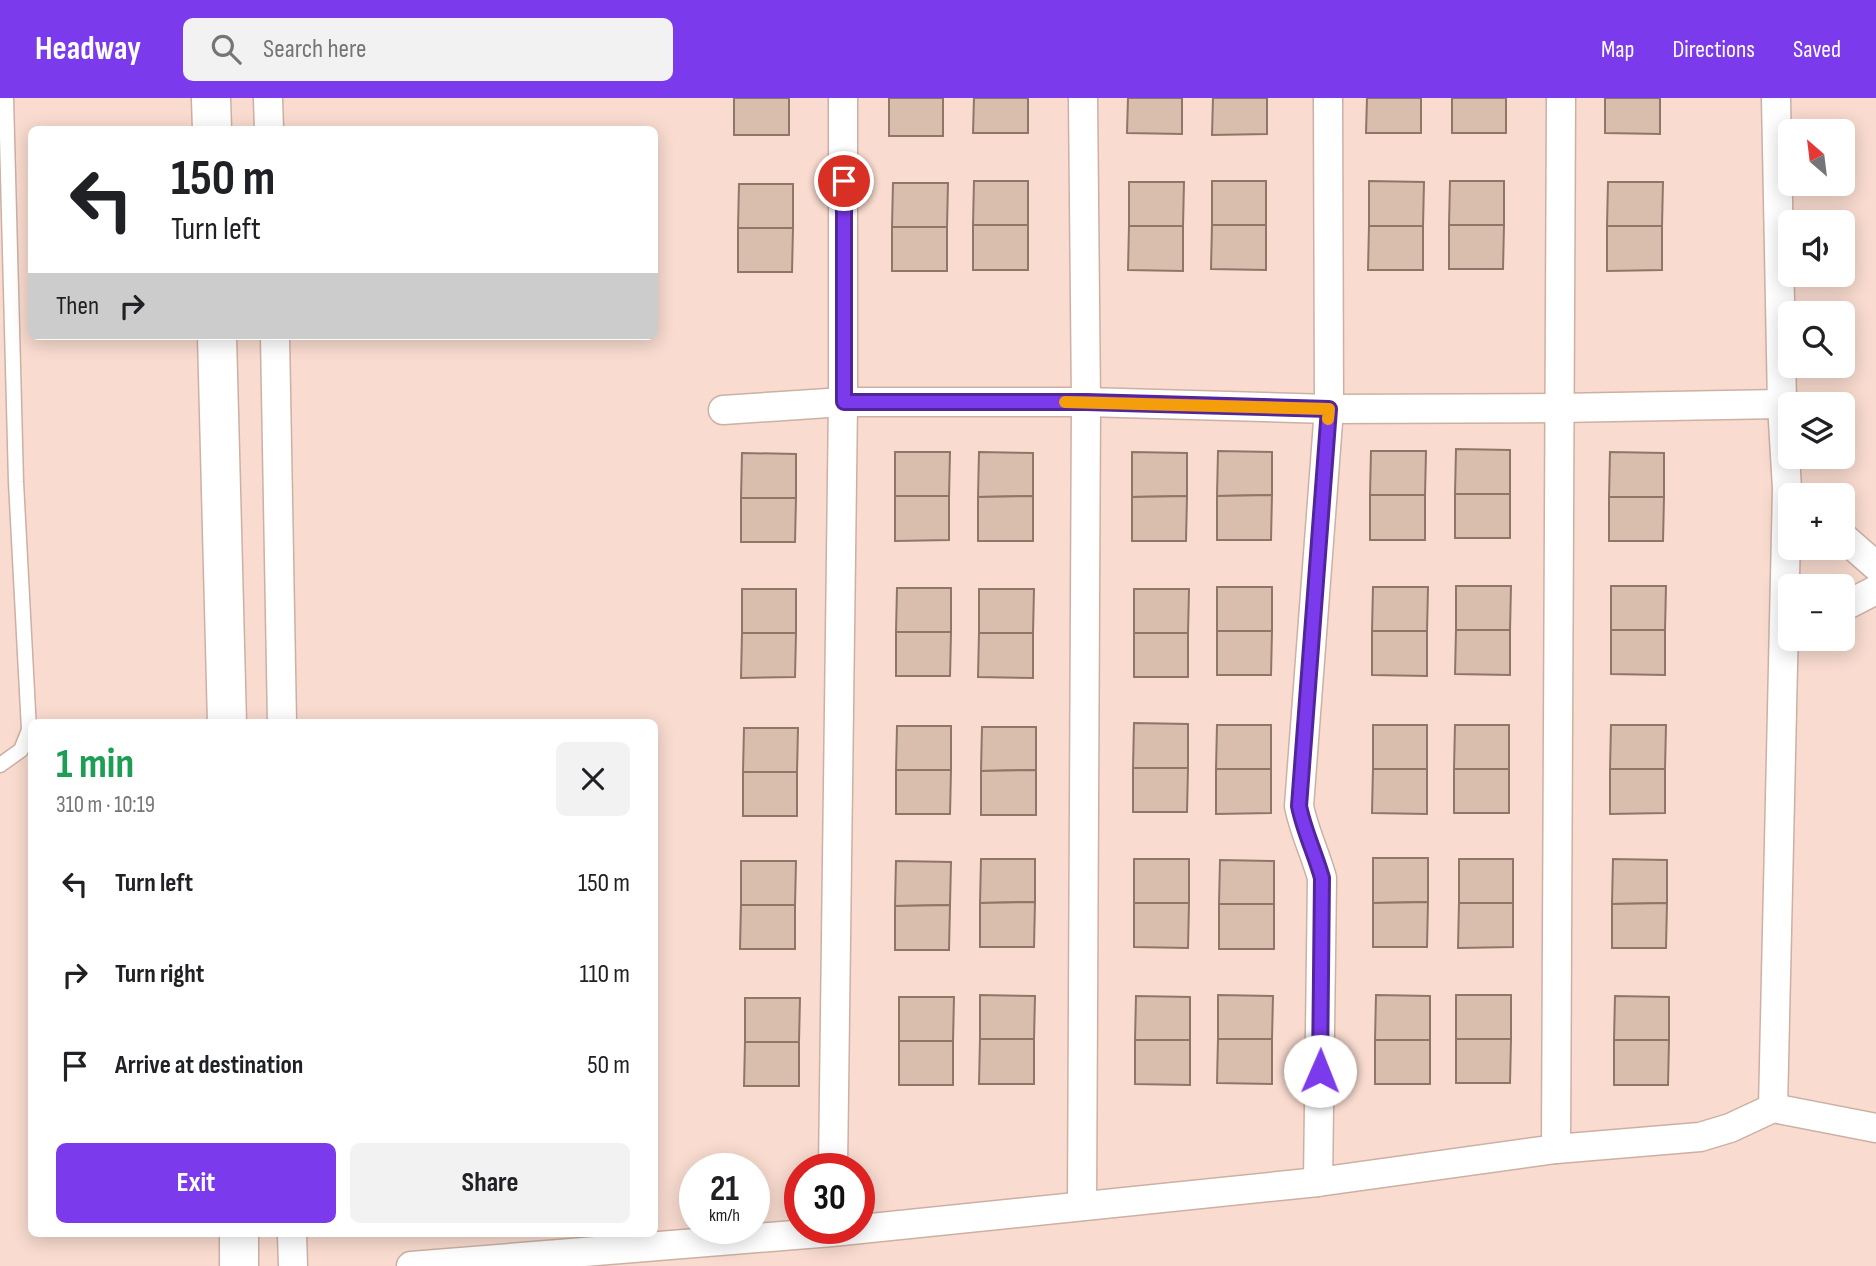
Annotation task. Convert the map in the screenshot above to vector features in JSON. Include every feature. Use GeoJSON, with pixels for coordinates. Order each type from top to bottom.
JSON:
{"type":"FeatureCollection","features":[{"type":"Feature","properties":{"kind":"street"},"geometry":{"type":"LineString","coordinates":[[211,98],[212,126]]}},
{"type":"Feature","properties":{"kind":"street"},"geometry":{"type":"LineString","coordinates":[[268,98],[269,126]]}},
{"type":"Feature","properties":{"kind":"street"},"geometry":{"type":"LineString","coordinates":[[833,1153],[844,402],[844,98]]}},
{"type":"Feature","properties":{"kind":"street"},"geometry":{"type":"LineString","coordinates":[[1082,1206],[1086,402],[1083,98]]}},
{"type":"Feature","properties":{"kind":"street"},"geometry":{"type":"LineString","coordinates":[[1318,1182],[1322,878],[1315,853],[1304,831],[1299,806],[1329,409],[1328,98]]}},
{"type":"Feature","properties":{"kind":"street"},"geometry":{"type":"LineString","coordinates":[[1556,1149],[1561,98]]}},
{"type":"Feature","properties":{"kind":"street"},"geometry":{"type":"LineString","coordinates":[[1776,98],[1782,392]]}},
{"type":"Feature","properties":{"kind":"street"},"geometry":{"type":"LineString","coordinates":[[218,340],[227,719]]}},
{"type":"Feature","properties":{"kind":"street"},"geometry":{"type":"LineString","coordinates":[[275,340],[282,719]]}},
{"type":"Feature","properties":{"kind":"street"},"geometry":{"type":"LineString","coordinates":[[723,410],[844,402],[1086,402],[1329,409],[1778,404]]}},
{"type":"Feature","properties":{"kind":"street"},"geometry":{"type":"LineString","coordinates":[[1855,548],[1876,566]]}},
{"type":"Feature","properties":{"kind":"street"},"geometry":{"type":"LineString","coordinates":[[1855,601],[1876,590]]}},
{"type":"Feature","properties":{"kind":"street"},"geometry":{"type":"LineString","coordinates":[[1773,1108],[1787,651]]}},
{"type":"Feature","properties":{"kind":"street"},"geometry":{"type":"LineString","coordinates":[[875,1226],[1318,1182],[1556,1149],[1700,1137],[1730,1128],[1773,1108],[1876,1128]]}},
{"type":"Feature","properties":{"kind":"street"},"geometry":{"type":"LineString","coordinates":[[411,1266],[784,1234]]}},
{"type":"Feature","properties":{"kind":"street"},"geometry":{"type":"LineString","coordinates":[[239,1237],[239,1266]]}},
{"type":"Feature","properties":{"kind":"street"},"geometry":{"type":"LineString","coordinates":[[292,1237],[293,1266]]}},
{"type":"Feature","properties":{"kind":"lane"},"geometry":{"type":"LineString","coordinates":[[6,98],[16,482],[28,719]]}},
{"type":"Feature","properties":{"kind":"lane"},"geometry":{"type":"LineString","coordinates":[[0,478],[16,482]]}},
{"type":"Feature","properties":{"kind":"lane"},"geometry":{"type":"LineString","coordinates":[[0,765],[21,750],[28,732]]}},
{"type":"Feature","properties":{"kind":"building"},"geometry":{"type":"Polygon","coordinates":[[[734,98],[789,98],[789,135],[734,135],[734,98]]]}},
{"type":"Feature","properties":{"kind":"building"},"geometry":{"type":"Polygon","coordinates":[[[889,98],[943,98],[943,136],[889,136],[889,98]]]}},
{"type":"Feature","properties":{"kind":"building"},"geometry":{"type":"Polygon","coordinates":[[[974,98],[1028,98],[1028,133],[973,133],[974,98]]]}},
{"type":"Feature","properties":{"kind":"building"},"geometry":{"type":"Polygon","coordinates":[[[1128,98],[1182,98],[1182,134],[1127,133],[1128,98]]]}},
{"type":"Feature","properties":{"kind":"building"},"geometry":{"type":"Polygon","coordinates":[[[1213,98],[1267,98],[1267,134],[1212,135],[1213,98]]]}},
{"type":"Feature","properties":{"kind":"building"},"geometry":{"type":"Polygon","coordinates":[[[1367,98],[1421,98],[1421,133],[1366,133],[1367,98]]]}},
{"type":"Feature","properties":{"kind":"building"},"geometry":{"type":"Polygon","coordinates":[[[1452,98],[1506,98],[1506,133],[1452,133],[1452,98]]]}},
{"type":"Feature","properties":{"kind":"building"},"geometry":{"type":"Polygon","coordinates":[[[1605,98],[1660,98],[1660,134],[1605,133],[1605,98]]]}},
{"type":"Feature","properties":{"kind":"building"},"geometry":{"type":"Polygon","coordinates":[[[974,181],[1028,181],[1028,225],[973,225],[974,181]]]}},
{"type":"Feature","properties":{"kind":"building"},"geometry":{"type":"Polygon","coordinates":[[[1212,181],[1266,181],[1266,225],[1212,225],[1212,181]]]}},
{"type":"Feature","properties":{"kind":"building"},"geometry":{"type":"Polygon","coordinates":[[[1369,181],[1424,182],[1423,226],[1369,226],[1369,181]]]}},
{"type":"Feature","properties":{"kind":"building"},"geometry":{"type":"Polygon","coordinates":[[[1450,181],[1504,181],[1504,225],[1449,225],[1450,181]]]}},
{"type":"Feature","properties":{"kind":"building"},"geometry":{"type":"Polygon","coordinates":[[[1129,182],[1184,182],[1183,226],[1129,226],[1129,182]]]}},
{"type":"Feature","properties":{"kind":"building"},"geometry":{"type":"Polygon","coordinates":[[[1608,182],[1663,182],[1662,226],[1607,226],[1608,182]]]}},
{"type":"Feature","properties":{"kind":"building"},"geometry":{"type":"Polygon","coordinates":[[[893,183],[948,183],[947,227],[892,227],[893,183]]]}},
{"type":"Feature","properties":{"kind":"building"},"geometry":{"type":"Polygon","coordinates":[[[739,184],[793,184],[793,228],[738,228],[739,184]]]}},
{"type":"Feature","properties":{"kind":"building"},"geometry":{"type":"Polygon","coordinates":[[[973,225],[1028,225],[1028,270],[973,270],[973,225]]]}},
{"type":"Feature","properties":{"kind":"building"},"geometry":{"type":"Polygon","coordinates":[[[1212,225],[1266,225],[1266,270],[1211,269],[1212,225]]]}},
{"type":"Feature","properties":{"kind":"building"},"geometry":{"type":"Polygon","coordinates":[[[1449,225],[1504,225],[1503,269],[1449,269],[1449,225]]]}},
{"type":"Feature","properties":{"kind":"building"},"geometry":{"type":"Polygon","coordinates":[[[1129,226],[1183,226],[1183,271],[1128,270],[1129,226]]]}},
{"type":"Feature","properties":{"kind":"building"},"geometry":{"type":"Polygon","coordinates":[[[1369,226],[1423,226],[1423,270],[1368,270],[1369,226]]]}},
{"type":"Feature","properties":{"kind":"building"},"geometry":{"type":"Polygon","coordinates":[[[1607,226],[1662,226],[1662,270],[1607,271],[1607,226]]]}},
{"type":"Feature","properties":{"kind":"building"},"geometry":{"type":"Polygon","coordinates":[[[892,227],[947,227],[947,271],[892,271],[892,227]]]}},
{"type":"Feature","properties":{"kind":"building"},"geometry":{"type":"Polygon","coordinates":[[[738,228],[793,228],[792,272],[738,272],[738,228]]]}},
{"type":"Feature","properties":{"kind":"building"},"geometry":{"type":"Polygon","coordinates":[[[1456,449],[1510,450],[1510,494],[1455,494],[1456,449]]]}},
{"type":"Feature","properties":{"kind":"building"},"geometry":{"type":"Polygon","coordinates":[[[1218,451],[1272,452],[1272,495],[1217,496],[1218,451]]]}},
{"type":"Feature","properties":{"kind":"building"},"geometry":{"type":"Polygon","coordinates":[[[1371,451],[1426,451],[1425,495],[1370,495],[1371,451]]]}},
{"type":"Feature","properties":{"kind":"building"},"geometry":{"type":"Polygon","coordinates":[[[895,452],[950,452],[949,496],[895,496],[895,452]]]}},
{"type":"Feature","properties":{"kind":"building"},"geometry":{"type":"Polygon","coordinates":[[[979,452],[1033,453],[1033,496],[978,497],[979,452]]]}},
{"type":"Feature","properties":{"kind":"building"},"geometry":{"type":"Polygon","coordinates":[[[1132,452],[1187,453],[1187,496],[1132,497],[1132,452]]]}},
{"type":"Feature","properties":{"kind":"building"},"geometry":{"type":"Polygon","coordinates":[[[1610,452],[1664,453],[1664,497],[1609,497],[1610,452]]]}},
{"type":"Feature","properties":{"kind":"building"},"geometry":{"type":"Polygon","coordinates":[[[742,453],[796,454],[796,498],[741,498],[742,453]]]}},
{"type":"Feature","properties":{"kind":"building"},"geometry":{"type":"Polygon","coordinates":[[[1455,494],[1510,494],[1510,538],[1455,538],[1455,494]]]}},
{"type":"Feature","properties":{"kind":"building"},"geometry":{"type":"Polygon","coordinates":[[[1272,495],[1271,540],[1217,540],[1217,496],[1272,495]]]}},
{"type":"Feature","properties":{"kind":"building"},"geometry":{"type":"Polygon","coordinates":[[[1370,495],[1425,495],[1425,540],[1370,540],[1370,495]]]}},
{"type":"Feature","properties":{"kind":"building"},"geometry":{"type":"Polygon","coordinates":[[[895,496],[949,496],[949,540],[895,541],[895,496]]]}},
{"type":"Feature","properties":{"kind":"building"},"geometry":{"type":"Polygon","coordinates":[[[1033,496],[1033,541],[978,541],[978,497],[1033,496]]]}},
{"type":"Feature","properties":{"kind":"building"},"geometry":{"type":"Polygon","coordinates":[[[1187,496],[1186,541],[1132,541],[1132,497],[1187,496]]]}},
{"type":"Feature","properties":{"kind":"building"},"geometry":{"type":"Polygon","coordinates":[[[1609,497],[1664,497],[1663,541],[1609,541],[1609,497]]]}},
{"type":"Feature","properties":{"kind":"building"},"geometry":{"type":"Polygon","coordinates":[[[741,498],[796,498],[795,542],[741,542],[741,498]]]}},
{"type":"Feature","properties":{"kind":"building"},"geometry":{"type":"Polygon","coordinates":[[[1456,586],[1511,586],[1510,630],[1456,630],[1456,586]]]}},
{"type":"Feature","properties":{"kind":"building"},"geometry":{"type":"Polygon","coordinates":[[[1611,586],[1666,586],[1665,630],[1611,630],[1611,586]]]}},
{"type":"Feature","properties":{"kind":"building"},"geometry":{"type":"Polygon","coordinates":[[[1217,587],[1272,587],[1272,631],[1217,631],[1217,587]]]}},
{"type":"Feature","properties":{"kind":"building"},"geometry":{"type":"Polygon","coordinates":[[[1373,587],[1428,587],[1427,631],[1372,631],[1373,587]]]}},
{"type":"Feature","properties":{"kind":"building"},"geometry":{"type":"Polygon","coordinates":[[[897,588],[951,588],[951,632],[896,632],[897,588]]]}},
{"type":"Feature","properties":{"kind":"building"},"geometry":{"type":"Polygon","coordinates":[[[742,589],[796,589],[796,633],[742,633],[742,589]]]}},
{"type":"Feature","properties":{"kind":"building"},"geometry":{"type":"Polygon","coordinates":[[[979,589],[1034,589],[1033,633],[979,633],[979,589]]]}},
{"type":"Feature","properties":{"kind":"building"},"geometry":{"type":"Polygon","coordinates":[[[1134,589],[1189,589],[1188,633],[1134,633],[1134,589]]]}},
{"type":"Feature","properties":{"kind":"building"},"geometry":{"type":"Polygon","coordinates":[[[1456,630],[1510,630],[1510,675],[1455,674],[1456,630]]]}},
{"type":"Feature","properties":{"kind":"building"},"geometry":{"type":"Polygon","coordinates":[[[1611,630],[1665,630],[1665,675],[1611,674],[1611,630]]]}},
{"type":"Feature","properties":{"kind":"building"},"geometry":{"type":"Polygon","coordinates":[[[1217,631],[1272,631],[1271,675],[1217,675],[1217,631]]]}},
{"type":"Feature","properties":{"kind":"building"},"geometry":{"type":"Polygon","coordinates":[[[1372,631],[1427,631],[1427,676],[1372,675],[1372,631]]]}},
{"type":"Feature","properties":{"kind":"building"},"geometry":{"type":"Polygon","coordinates":[[[896,632],[951,632],[950,676],[896,676],[896,632]]]}},
{"type":"Feature","properties":{"kind":"building"},"geometry":{"type":"Polygon","coordinates":[[[742,633],[796,633],[795,677],[741,678],[742,633]]]}},
{"type":"Feature","properties":{"kind":"building"},"geometry":{"type":"Polygon","coordinates":[[[979,633],[1033,633],[1033,678],[978,677],[979,633]]]}},
{"type":"Feature","properties":{"kind":"building"},"geometry":{"type":"Polygon","coordinates":[[[1134,633],[1188,633],[1188,677],[1134,677],[1134,633]]]}},
{"type":"Feature","properties":{"kind":"building"},"geometry":{"type":"Polygon","coordinates":[[[1134,723],[1188,724],[1188,768],[1133,768],[1134,723]]]}},
{"type":"Feature","properties":{"kind":"building"},"geometry":{"type":"Polygon","coordinates":[[[1217,725],[1271,725],[1271,769],[1216,769],[1217,725]]]}},
{"type":"Feature","properties":{"kind":"building"},"geometry":{"type":"Polygon","coordinates":[[[1373,725],[1427,725],[1427,769],[1373,769],[1373,725]]]}},
{"type":"Feature","properties":{"kind":"building"},"geometry":{"type":"Polygon","coordinates":[[[1455,725],[1509,725],[1509,769],[1454,769],[1455,725]]]}},
{"type":"Feature","properties":{"kind":"building"},"geometry":{"type":"Polygon","coordinates":[[[1611,725],[1666,725],[1665,769],[1610,769],[1611,725]]]}},
{"type":"Feature","properties":{"kind":"building"},"geometry":{"type":"Polygon","coordinates":[[[897,726],[951,726],[951,770],[896,770],[897,726]]]}},
{"type":"Feature","properties":{"kind":"building"},"geometry":{"type":"Polygon","coordinates":[[[982,727],[1036,727],[1036,770],[981,771],[982,727]]]}},
{"type":"Feature","properties":{"kind":"building"},"geometry":{"type":"Polygon","coordinates":[[[744,728],[798,728],[797,772],[743,772],[744,728]]]}},
{"type":"Feature","properties":{"kind":"building"},"geometry":{"type":"Polygon","coordinates":[[[1133,768],[1188,768],[1187,812],[1133,812],[1133,768]]]}},
{"type":"Feature","properties":{"kind":"building"},"geometry":{"type":"Polygon","coordinates":[[[1216,769],[1271,769],[1271,813],[1216,814],[1216,769]]]}},
{"type":"Feature","properties":{"kind":"building"},"geometry":{"type":"Polygon","coordinates":[[[1373,769],[1427,769],[1427,814],[1372,813],[1373,769]]]}},
{"type":"Feature","properties":{"kind":"building"},"geometry":{"type":"Polygon","coordinates":[[[1454,769],[1509,769],[1509,813],[1454,813],[1454,769]]]}},
{"type":"Feature","properties":{"kind":"building"},"geometry":{"type":"Polygon","coordinates":[[[1610,769],[1665,769],[1665,813],[1610,814],[1610,769]]]}},
{"type":"Feature","properties":{"kind":"building"},"geometry":{"type":"Polygon","coordinates":[[[896,770],[951,770],[950,814],[896,814],[896,770]]]}},
{"type":"Feature","properties":{"kind":"building"},"geometry":{"type":"Polygon","coordinates":[[[1036,770],[1036,815],[981,815],[981,771],[1036,770]]]}},
{"type":"Feature","properties":{"kind":"building"},"geometry":{"type":"Polygon","coordinates":[[[743,772],[797,772],[797,816],[743,816],[743,772]]]}},
{"type":"Feature","properties":{"kind":"building"},"geometry":{"type":"Polygon","coordinates":[[[1373,858],[1428,858],[1428,902],[1373,903],[1373,858]]]}},
{"type":"Feature","properties":{"kind":"building"},"geometry":{"type":"Polygon","coordinates":[[[981,859],[1035,859],[1035,902],[980,903],[981,859]]]}},
{"type":"Feature","properties":{"kind":"building"},"geometry":{"type":"Polygon","coordinates":[[[1134,859],[1189,859],[1189,903],[1134,903],[1134,859]]]}},
{"type":"Feature","properties":{"kind":"building"},"geometry":{"type":"Polygon","coordinates":[[[1459,859],[1513,859],[1513,903],[1459,903],[1459,859]]]}},
{"type":"Feature","properties":{"kind":"building"},"geometry":{"type":"Polygon","coordinates":[[[1613,859],[1667,860],[1667,903],[1612,904],[1613,859]]]}},
{"type":"Feature","properties":{"kind":"building"},"geometry":{"type":"Polygon","coordinates":[[[1220,860],[1274,861],[1274,904],[1219,904],[1220,860]]]}},
{"type":"Feature","properties":{"kind":"building"},"geometry":{"type":"Polygon","coordinates":[[[741,861],[796,861],[795,905],[741,905],[741,861]]]}},
{"type":"Feature","properties":{"kind":"building"},"geometry":{"type":"Polygon","coordinates":[[[896,861],[951,862],[950,905],[895,906],[896,861]]]}},
{"type":"Feature","properties":{"kind":"building"},"geometry":{"type":"Polygon","coordinates":[[[1035,902],[1034,947],[980,947],[980,903],[1035,902]]]}},
{"type":"Feature","properties":{"kind":"building"},"geometry":{"type":"Polygon","coordinates":[[[1428,902],[1427,947],[1373,947],[1373,903],[1428,902]]]}},
{"type":"Feature","properties":{"kind":"building"},"geometry":{"type":"Polygon","coordinates":[[[1134,903],[1189,903],[1188,948],[1134,947],[1134,903]]]}},
{"type":"Feature","properties":{"kind":"building"},"geometry":{"type":"Polygon","coordinates":[[[1459,903],[1513,903],[1513,947],[1458,948],[1459,903]]]}},
{"type":"Feature","properties":{"kind":"building"},"geometry":{"type":"Polygon","coordinates":[[[1667,903],[1666,948],[1612,948],[1612,904],[1667,903]]]}},
{"type":"Feature","properties":{"kind":"building"},"geometry":{"type":"Polygon","coordinates":[[[1219,904],[1274,904],[1274,949],[1219,949],[1219,904]]]}},
{"type":"Feature","properties":{"kind":"building"},"geometry":{"type":"Polygon","coordinates":[[[741,905],[795,905],[795,949],[740,949],[741,905]]]}},
{"type":"Feature","properties":{"kind":"building"},"geometry":{"type":"Polygon","coordinates":[[[950,905],[949,950],[895,950],[895,906],[950,905]]]}},
{"type":"Feature","properties":{"kind":"building"},"geometry":{"type":"Polygon","coordinates":[[[980,995],[1035,996],[1034,1039],[980,1039],[980,995]]]}},
{"type":"Feature","properties":{"kind":"building"},"geometry":{"type":"Polygon","coordinates":[[[1218,995],[1273,996],[1272,1039],[1218,1039],[1218,995]]]}},
{"type":"Feature","properties":{"kind":"building"},"geometry":{"type":"Polygon","coordinates":[[[1376,995],[1430,996],[1430,1040],[1375,1040],[1376,995]]]}},
{"type":"Feature","properties":{"kind":"building"},"geometry":{"type":"Polygon","coordinates":[[[1456,995],[1511,995],[1511,1039],[1456,1039],[1456,995]]]}},
{"type":"Feature","properties":{"kind":"building"},"geometry":{"type":"Polygon","coordinates":[[[1136,996],[1190,997],[1190,1040],[1135,1040],[1136,996]]]}},
{"type":"Feature","properties":{"kind":"building"},"geometry":{"type":"Polygon","coordinates":[[[1615,996],[1669,997],[1669,1040],[1614,1040],[1615,996]]]}},
{"type":"Feature","properties":{"kind":"building"},"geometry":{"type":"Polygon","coordinates":[[[899,997],[954,997],[953,1041],[899,1041],[899,997]]]}},
{"type":"Feature","properties":{"kind":"building"},"geometry":{"type":"Polygon","coordinates":[[[745,998],[800,998],[799,1042],[745,1042],[745,998]]]}},
{"type":"Feature","properties":{"kind":"building"},"geometry":{"type":"Polygon","coordinates":[[[980,1039],[1034,1039],[1034,1084],[979,1084],[980,1039]]]}},
{"type":"Feature","properties":{"kind":"building"},"geometry":{"type":"Polygon","coordinates":[[[1218,1039],[1272,1039],[1272,1084],[1217,1083],[1218,1039]]]}},
{"type":"Feature","properties":{"kind":"building"},"geometry":{"type":"Polygon","coordinates":[[[1456,1039],[1511,1039],[1510,1083],[1456,1083],[1456,1039]]]}},
{"type":"Feature","properties":{"kind":"building"},"geometry":{"type":"Polygon","coordinates":[[[1135,1040],[1190,1040],[1190,1085],[1135,1084],[1135,1040]]]}},
{"type":"Feature","properties":{"kind":"building"},"geometry":{"type":"Polygon","coordinates":[[[1375,1040],[1430,1040],[1430,1084],[1375,1084],[1375,1040]]]}},
{"type":"Feature","properties":{"kind":"building"},"geometry":{"type":"Polygon","coordinates":[[[1614,1040],[1669,1040],[1668,1085],[1614,1085],[1614,1040]]]}},
{"type":"Feature","properties":{"kind":"building"},"geometry":{"type":"Polygon","coordinates":[[[899,1041],[953,1041],[953,1085],[899,1085],[899,1041]]]}},
{"type":"Feature","properties":{"kind":"building"},"geometry":{"type":"Polygon","coordinates":[[[745,1042],[799,1042],[799,1086],[744,1086],[745,1042]]]}},
{"type":"Feature","properties":{"kind":"slow traffic"},"geometry":{"type":"LineString","coordinates":[[1065,402],[1329,409],[1328,419]]}},
{"type":"Feature","properties":{"kind":"route"},"geometry":{"type":"LineString","coordinates":[[844,181],[844,402],[1086,402],[1329,409],[1299,806],[1304,831],[1315,853],[1322,878],[1320,1071]]}}]}
